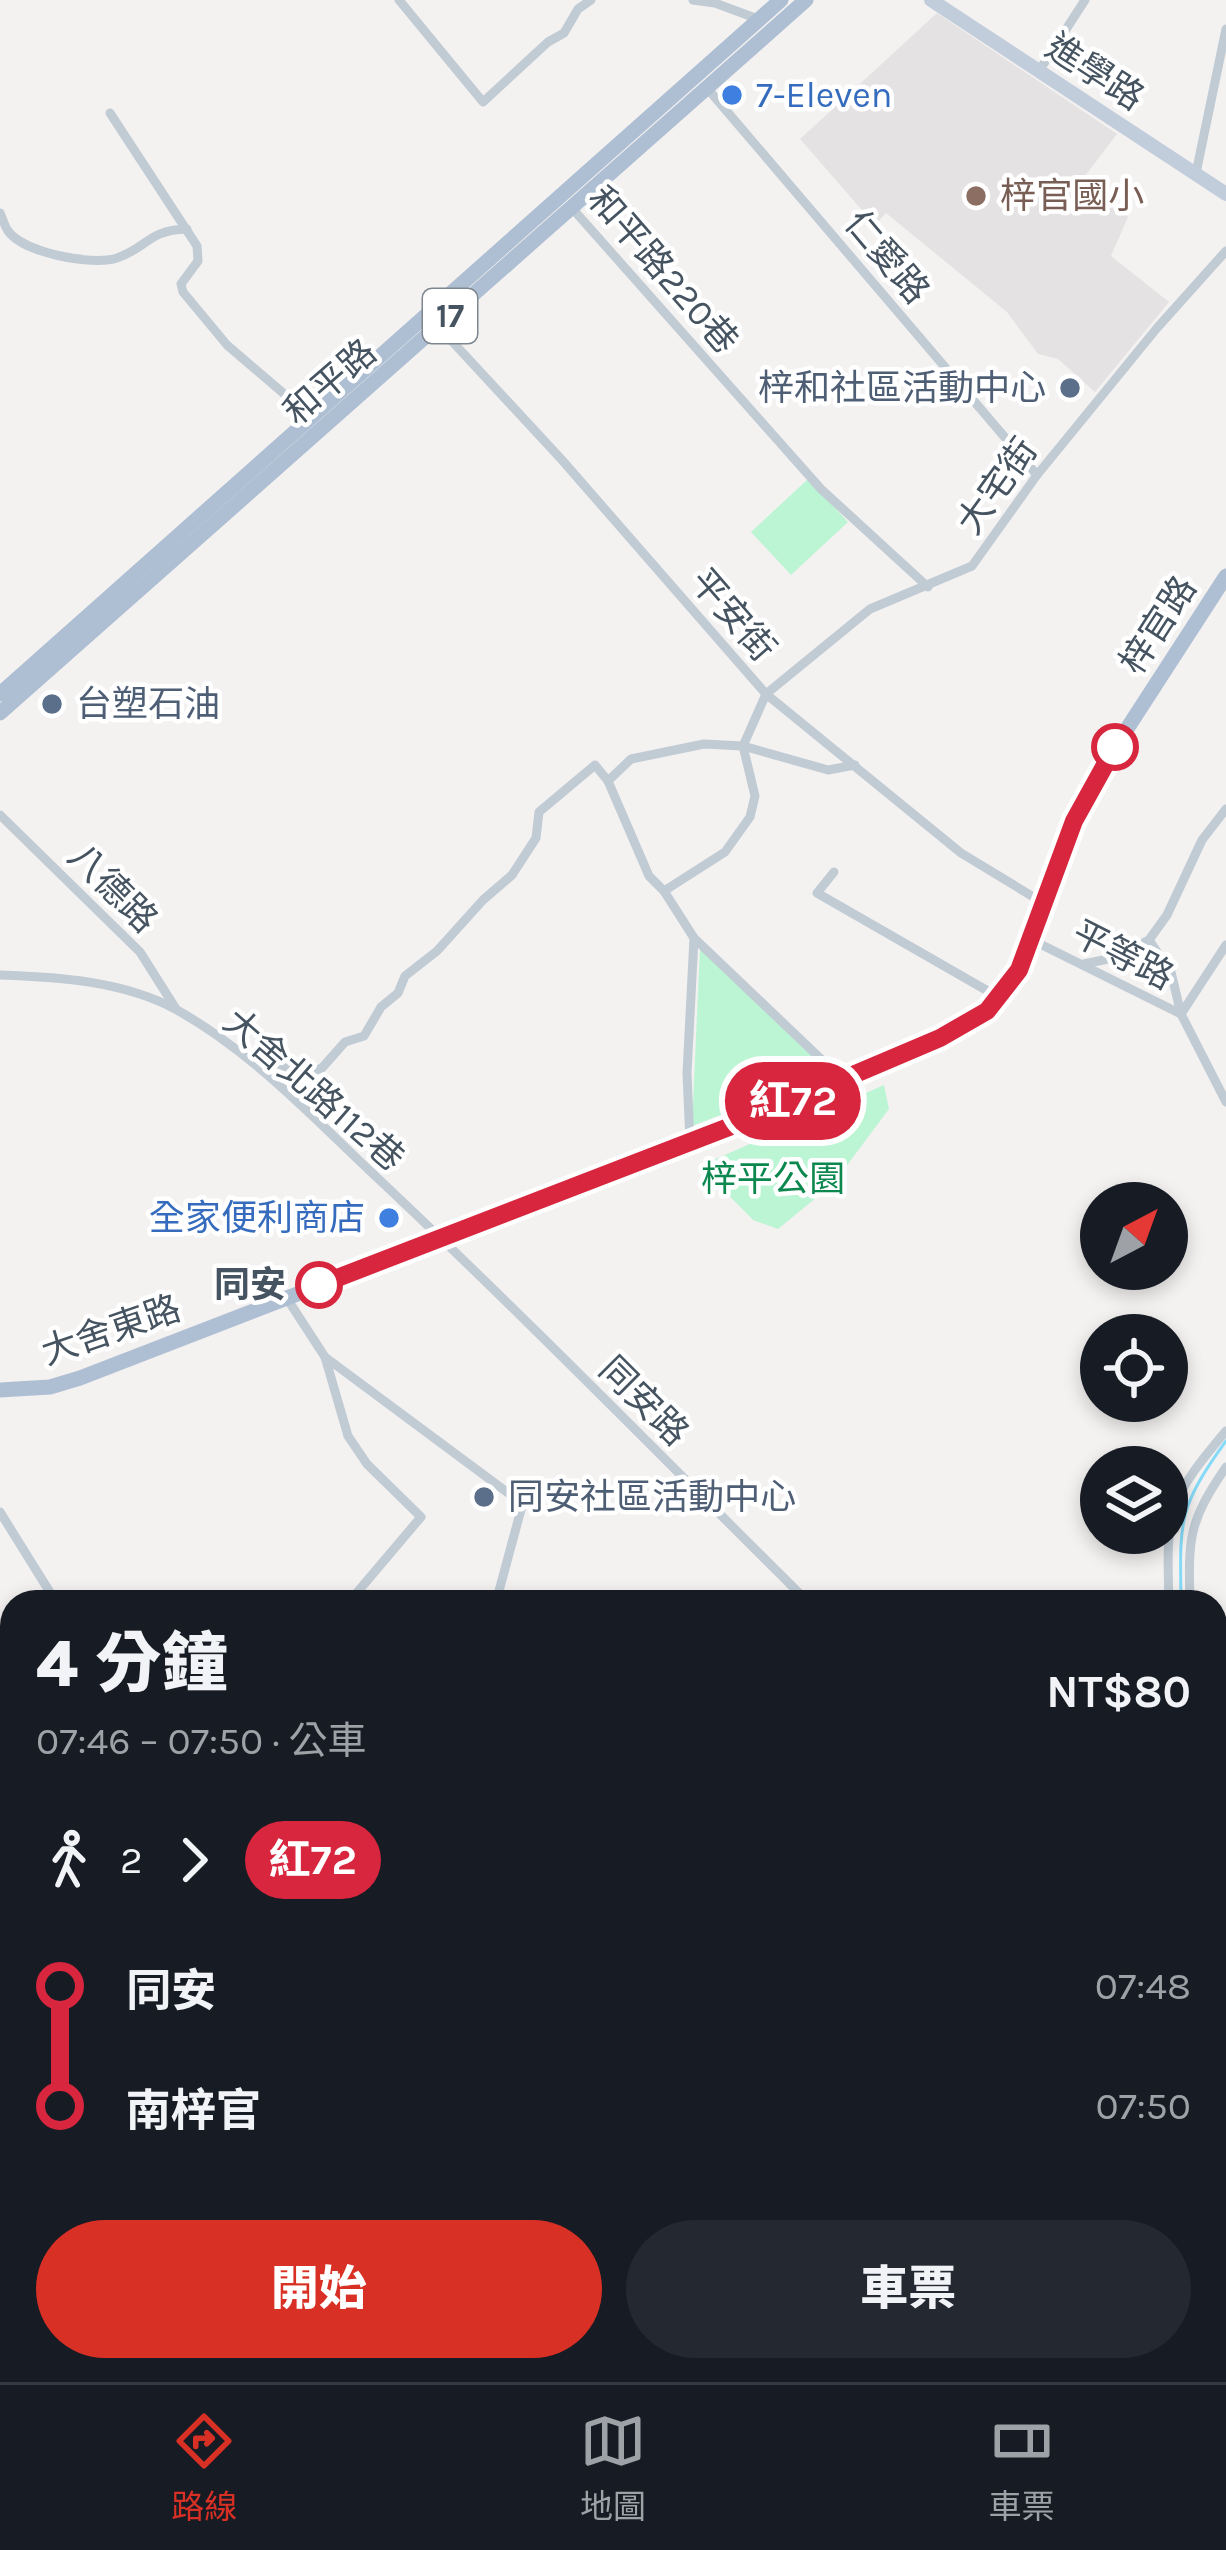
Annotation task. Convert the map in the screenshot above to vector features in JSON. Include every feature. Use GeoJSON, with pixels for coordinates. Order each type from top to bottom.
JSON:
{"type":"FeatureCollection","features":[{"type":"Feature","properties":{"kind":"main road","name":"和平路"},"geometry":{"type":"LineString","coordinates":[[701,81],[781,0]]}},
{"type":"Feature","properties":{"kind":"main road","name":"和平路"},"geometry":{"type":"LineString","coordinates":[[0,713],[310,416],[425,313],[701,81],[806,0]]}},
{"type":"Feature","properties":{"kind":"main road","name":"和平路"},"geometry":{"type":"LineString","coordinates":[[0,694],[438,326],[565,200]]}},
{"type":"Feature","properties":{"kind":"main road","name":"梓官路"},"geometry":{"type":"LineString","coordinates":[[843,1080],[958,1029],[1000,998],[1032,940],[1088,789],[1226,576]]}},
{"type":"Feature","properties":{"kind":"main road","name":"大舍東路"},"geometry":{"type":"LineString","coordinates":[[0,1390],[65,1383],[843,1080]]}},
{"type":"Feature","properties":{"kind":"street"},"geometry":{"type":"LineString","coordinates":[[399,0],[483,102],[564,32],[578,9],[591,0]]}},
{"type":"Feature","properties":{"kind":"street"},"geometry":{"type":"LineString","coordinates":[[693,0],[758,19]]}},
{"type":"Feature","properties":{"kind":"street","name":"進學路"},"geometry":{"type":"LineString","coordinates":[[931,0],[1226,194]]}},
{"type":"Feature","properties":{"kind":"street"},"geometry":{"type":"LineString","coordinates":[[1039,70],[1085,0]]}},
{"type":"Feature","properties":{"kind":"street"},"geometry":{"type":"LineString","coordinates":[[1196,173],[1226,29]]}},
{"type":"Feature","properties":{"kind":"street","name":"仁愛路"},"geometry":{"type":"LineString","coordinates":[[701,81],[1037,475]]}},
{"type":"Feature","properties":{"kind":"street"},"geometry":{"type":"LineString","coordinates":[[110,113],[197,246],[198,261],[181,284],[182,292],[227,345],[310,416]]}},
{"type":"Feature","properties":{"kind":"street","name":"和平路220巷"},"geometry":{"type":"LineString","coordinates":[[565,200],[820,489],[928,587]]}},
{"type":"Feature","properties":{"kind":"street"},"geometry":{"type":"LineString","coordinates":[[0,213],[8,231],[22,243],[86,260],[124,256],[159,232],[187,229]]}},
{"type":"Feature","properties":{"kind":"street","name":"大宅街"},"geometry":{"type":"LineString","coordinates":[[766,694],[870,609],[972,566],[1037,475],[1156,328],[1226,251]]}},
{"type":"Feature","properties":{"kind":"street","name":"平安街"},"geometry":{"type":"LineString","coordinates":[[425,313],[562,460],[766,694],[961,853],[1045,904]]}},
{"type":"Feature","properties":{"kind":"street"},"geometry":{"type":"LineString","coordinates":[[664,891],[725,852],[750,817],[755,796],[743,746],[766,694]]}},
{"type":"Feature","properties":{"kind":"street"},"geometry":{"type":"LineString","coordinates":[[608,781],[631,759],[704,744],[743,746],[829,770],[855,765]]}},
{"type":"Feature","properties":{"kind":"street"},"geometry":{"type":"LineString","coordinates":[[259,1067],[280,1064],[305,1074],[322,1068],[345,1042],[364,1036],[406,976],[512,875],[536,838],[539,812],[595,765],[608,781],[640,860],[694,938],[843,1080]]}},
{"type":"Feature","properties":{"kind":"street"},"geometry":{"type":"LineString","coordinates":[[1084,964],[1150,940],[1202,840],[1226,809]]}},
{"type":"Feature","properties":{"kind":"street","name":"八德路"},"geometry":{"type":"LineString","coordinates":[[0,815],[140,952],[176,1009]]}},
{"type":"Feature","properties":{"kind":"street"},"geometry":{"type":"LineString","coordinates":[[834,872],[817,892],[1000,998]]}},
{"type":"Feature","properties":{"kind":"street"},"geometry":{"type":"LineString","coordinates":[[690,1142],[687,1073],[694,938]]}},
{"type":"Feature","properties":{"kind":"street","name":"平等路"},"geometry":{"type":"LineString","coordinates":[[1032,940],[1181,1014],[1226,945]]}},
{"type":"Feature","properties":{"kind":"street"},"geometry":{"type":"LineString","coordinates":[[1150,940],[1171,972],[1181,1014],[1226,1102]]}},
{"type":"Feature","properties":{"kind":"street","name":"大舍北路112巷"},"geometry":{"type":"LineString","coordinates":[[0,975],[94,982],[176,1009],[259,1067],[442,1239]]}},
{"type":"Feature","properties":{"kind":"street","name":"同安路"},"geometry":{"type":"LineString","coordinates":[[442,1239],[796,1590]]}},
{"type":"Feature","properties":{"kind":"street"},"geometry":{"type":"LineString","coordinates":[[286,1298],[325,1357],[348,1436],[367,1465],[421,1517],[359,1590]]}},
{"type":"Feature","properties":{"kind":"street"},"geometry":{"type":"LineString","coordinates":[[325,1357],[511,1493],[522,1506],[499,1590]]}},
{"type":"Feature","properties":{"kind":"street"},"geometry":{"type":"LineString","coordinates":[[1168,1590],[1168,1522],[1190,1474],[1226,1431]]}},
{"type":"Feature","properties":{"kind":"street"},"geometry":{"type":"LineString","coordinates":[[1190,1590],[1192,1527],[1226,1466]]}},
{"type":"Feature","properties":{"kind":"street"},"geometry":{"type":"LineString","coordinates":[[0,1512],[49,1590]]}},
{"type":"Feature","properties":{"kind":"shaded area","name":"梓官國小"},"geometry":{"type":"Polygon","coordinates":[[[937,13],[1117,134],[1082,180],[1128,217],[1111,256],[1169,302],[1095,392],[1058,359],[1038,354],[1007,312],[886,213],[875,225],[800,139],[937,13]]]}},
{"type":"Feature","properties":{"kind":"green space"},"geometry":{"type":"Polygon","coordinates":[[[808,479],[848,522],[791,575],[751,532],[808,479]]]}},
{"type":"Feature","properties":{"kind":"green space","name":"梓平公園"},"geometry":{"type":"Polygon","coordinates":[[[700,948],[829,1073],[692,1126],[700,948]]]}},
{"type":"Feature","properties":{"kind":"green space","name":"梓平公園"},"geometry":{"type":"Polygon","coordinates":[[[884,1085],[889,1109],[833,1184],[778,1229],[753,1220],[700,1166],[884,1085]]]}},
{"type":"Feature","properties":{"kind":"waterway"},"geometry":{"type":"LineString","coordinates":[[1181,1590],[1182,1533],[1190,1500],[1226,1441]]}},
{"type":"Feature","properties":{"kind":"bus line","name":"紅72"},"geometry":{"type":"LineString","coordinates":[[319,1285],[747,1120],[940,1038],[987,1011],[1019,970],[1074,821],[1115,747]]}},
{"type":"Feature","properties":{"kind":"place","name":"7-Eleven"},"geometry":{"type":"Point","coordinates":[732,95]}},
{"type":"Feature","properties":{"kind":"place","name":"梓官國小"},"geometry":{"type":"Point","coordinates":[976,196]}},
{"type":"Feature","properties":{"kind":"place","name":"梓和社區活動中心"},"geometry":{"type":"Point","coordinates":[1070,388]}},
{"type":"Feature","properties":{"kind":"place","name":"台塑石油"},"geometry":{"type":"Point","coordinates":[52,704]}},
{"type":"Feature","properties":{"kind":"place","name":"全家便利商店"},"geometry":{"type":"Point","coordinates":[389,1218]}},
{"type":"Feature","properties":{"kind":"place","name":"同安"},"geometry":{"type":"Point","coordinates":[319,1285]}},
{"type":"Feature","properties":{"kind":"place","name":"同安社區活動中心"},"geometry":{"type":"Point","coordinates":[484,1497]}}]}
